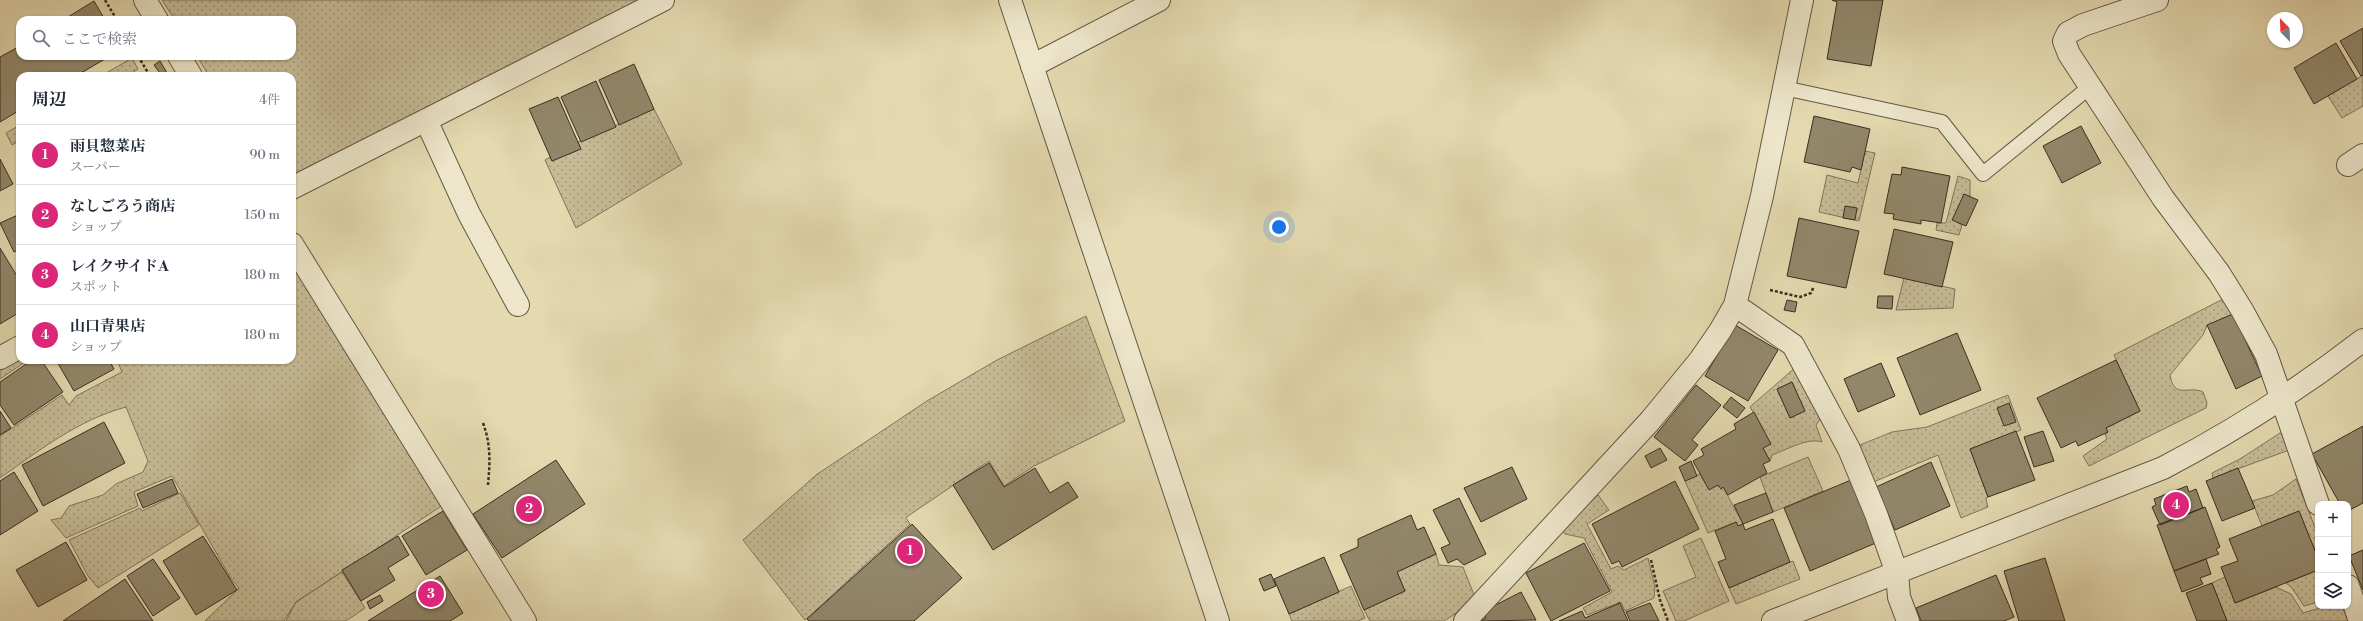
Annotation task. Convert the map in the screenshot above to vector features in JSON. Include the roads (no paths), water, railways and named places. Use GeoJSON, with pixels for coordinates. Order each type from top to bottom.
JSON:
{"type":"FeatureCollection","features":[{"type":"Feature","properties":{"kind":"street"},"geometry":{"type":"LineString","coordinates":[[145,0],[155,16]]}},
{"type":"Feature","properties":{"kind":"street"},"geometry":{"type":"LineString","coordinates":[[296,186],[663,0]]}},
{"type":"Feature","properties":{"kind":"street"},"geometry":{"type":"LineString","coordinates":[[1010,0],[1218,621]]}},
{"type":"Feature","properties":{"kind":"street"},"geometry":{"type":"LineString","coordinates":[[1032,66],[1159,0]]}},
{"type":"Feature","properties":{"kind":"street"},"geometry":{"type":"LineString","coordinates":[[1465,621],[1650,420],[1700,360],[1720,331],[1735,305],[1762,196],[1802,0]]}},
{"type":"Feature","properties":{"kind":"street"},"geometry":{"type":"LineString","coordinates":[[2157,0],[2083,25],[2068,33],[2064,41],[2069,54],[2162,198],[2219,273],[2242,310],[2266,354],[2317,501]]}},
{"type":"Feature","properties":{"kind":"street"},"geometry":{"type":"LineString","coordinates":[[181,60],[189,72]]}},
{"type":"Feature","properties":{"kind":"street"},"geometry":{"type":"LineString","coordinates":[[426,120],[469,214],[518,305]]}},
{"type":"Feature","properties":{"kind":"street"},"geometry":{"type":"LineString","coordinates":[[296,250],[525,621]]}},
{"type":"Feature","properties":{"kind":"street"},"geometry":{"type":"LineString","coordinates":[[1735,305],[1793,344],[1849,449],[1876,514],[1897,573],[1899,597],[1908,621]]}},
{"type":"Feature","properties":{"kind":"street"},"geometry":{"type":"LineString","coordinates":[[1773,621],[2163,468],[2222,437],[2282,398],[2363,340]]}},
{"type":"Feature","properties":{"kind":"street"},"geometry":{"type":"LineString","coordinates":[[0,358],[16,348]]}},
{"type":"Feature","properties":{"kind":"street"},"geometry":{"type":"LineString","coordinates":[[2351,595],[2360,621]]}},
{"type":"Feature","properties":{"kind":"lane"},"geometry":{"type":"LineString","coordinates":[[1784,88],[1942,122],[1984,174],[2091,86]]}},
{"type":"Feature","properties":{"kind":"place","name":"山口青果店"},"geometry":{"type":"Point","coordinates":[2176,505]}},
{"type":"Feature","properties":{"kind":"place","name":"なしごろう商店"},"geometry":{"type":"Point","coordinates":[529,509]}},
{"type":"Feature","properties":{"kind":"place","name":"雨貝惣菜店"},"geometry":{"type":"Point","coordinates":[910,551]}},
{"type":"Feature","properties":{"kind":"place","name":"レイクサイドA"},"geometry":{"type":"Point","coordinates":[431,594]}}]}
